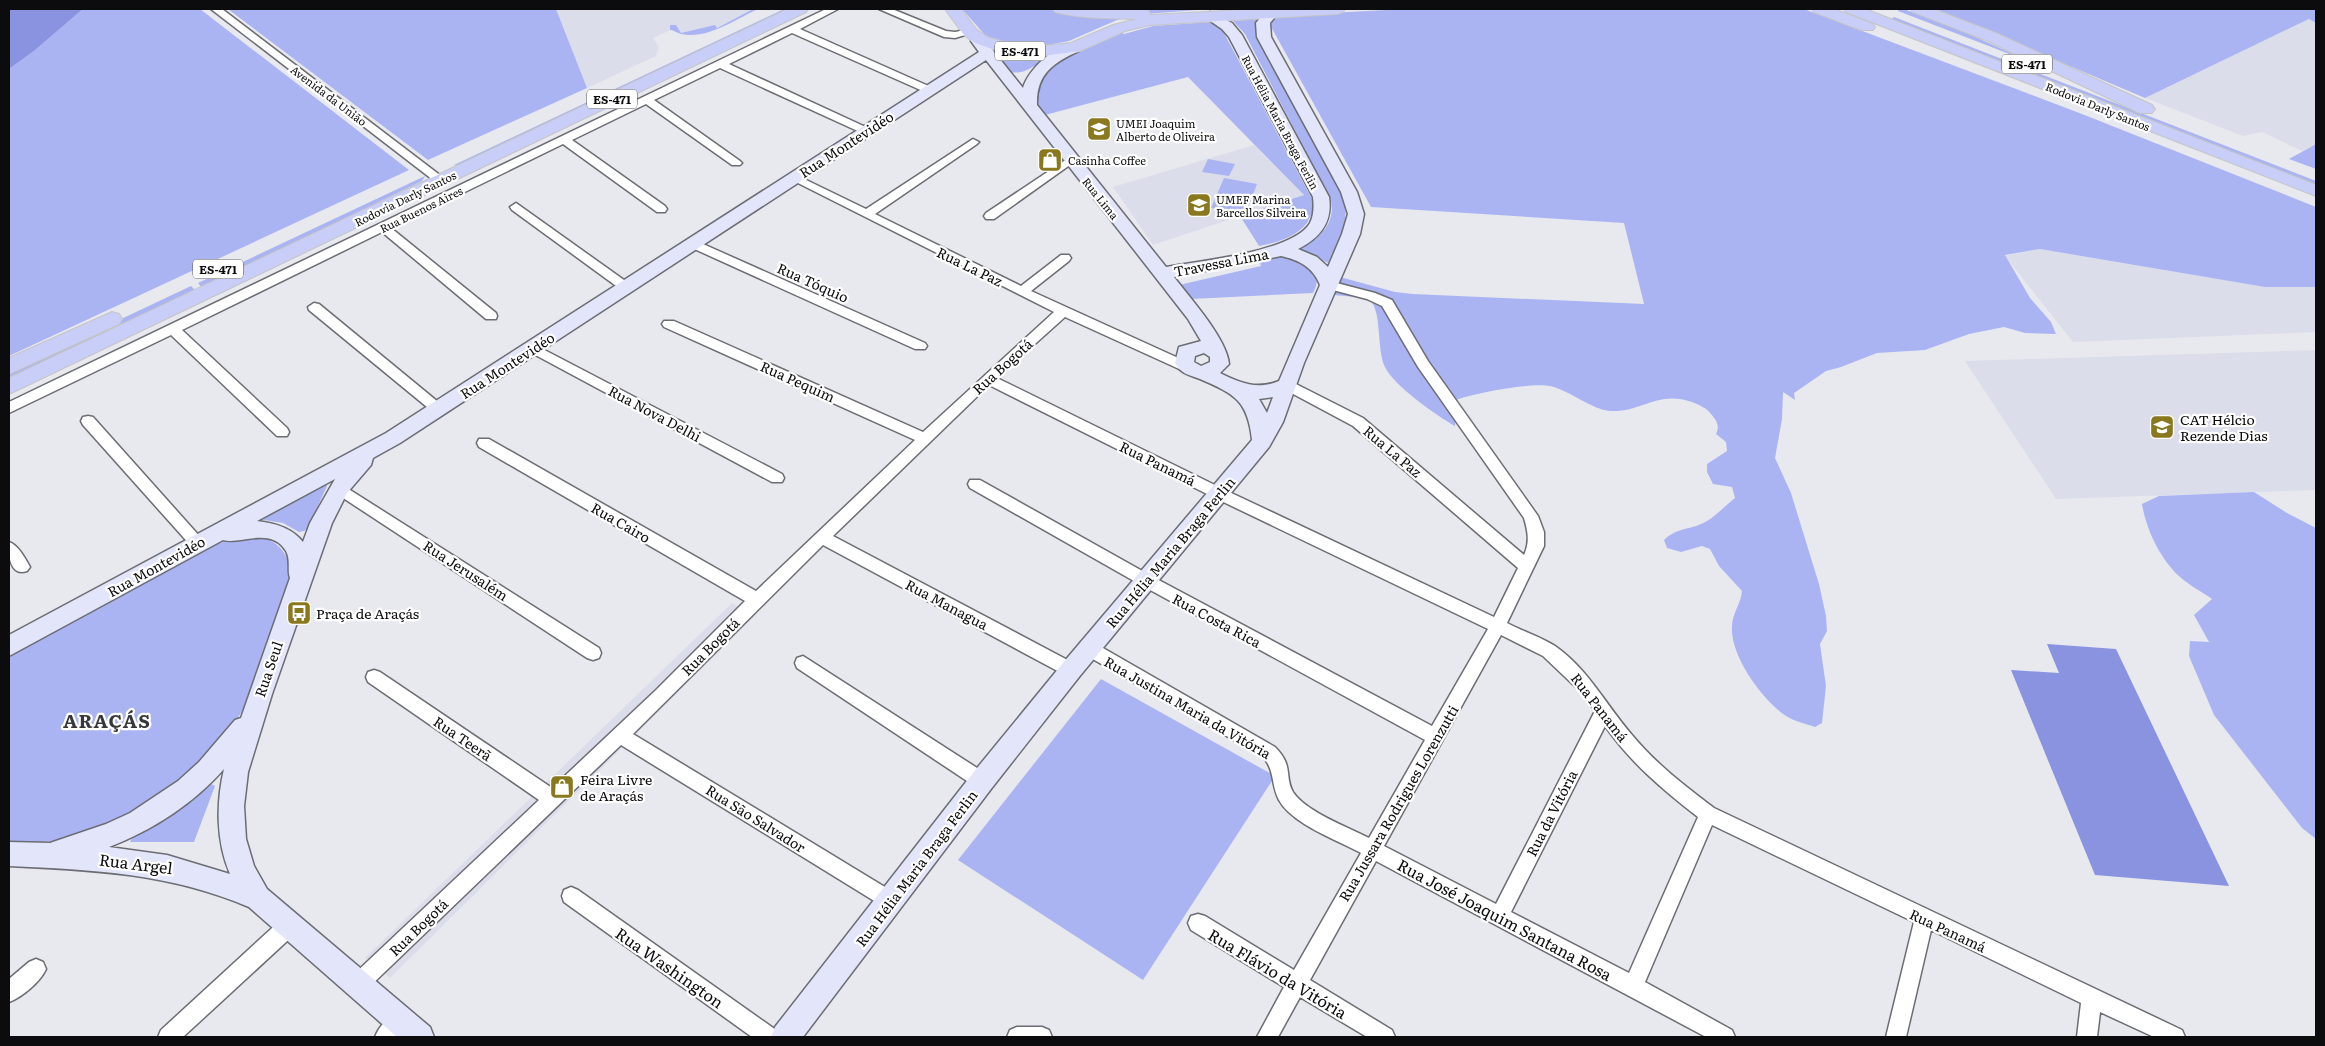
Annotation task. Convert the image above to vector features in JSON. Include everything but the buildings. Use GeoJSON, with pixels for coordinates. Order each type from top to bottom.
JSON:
{"type":"FeatureCollection","features":[{"type":"Feature","properties":{"kind":"main road","name":"Rodovia Darly Santos"},"geometry":{"type":"LineString","coordinates":[[9,387],[775,9]]}},
{"type":"Feature","properties":{"kind":"main road","name":"Rodovia Darly Santos"},"geometry":{"type":"LineString","coordinates":[[9,367],[800,9]]}},
{"type":"Feature","properties":{"kind":"main road","name":"Rua Lima"},"geometry":{"type":"LineString","coordinates":[[952,9],[970,32]]}},
{"type":"Feature","properties":{"kind":"main road"},"geometry":{"type":"LineString","coordinates":[[1061,9],[1103,14],[1210,16],[1337,9]]}},
{"type":"Feature","properties":{"kind":"main road"},"geometry":{"type":"LineString","coordinates":[[1820,9],[1960,62],[2088,102]]}},
{"type":"Feature","properties":{"kind":"main road","name":"Rodovia Darly Santos"},"geometry":{"type":"LineString","coordinates":[[1852,9],[2316,192]]}},
{"type":"Feature","properties":{"kind":"main road","name":"Rodovia Darly Santos"},"geometry":{"type":"LineString","coordinates":[[1881,9],[2146,109],[2316,178]]}},
{"type":"Feature","properties":{"kind":"main road"},"geometry":{"type":"LineString","coordinates":[[1919,9],[1992,37],[2146,109]]}},
{"type":"Feature","properties":{"kind":"main road","name":"ES-471"},"geometry":{"type":"LineString","coordinates":[[970,32],[988,43],[1013,50],[1044,52],[1074,48],[1135,24],[1159,19],[1210,16]]}},
{"type":"Feature","properties":{"kind":"street","name":"Avenida da União"},"geometry":{"type":"LineString","coordinates":[[216,9],[434,176]]}},
{"type":"Feature","properties":{"kind":"street","name":"Rua Buenos Aires"},"geometry":{"type":"LineString","coordinates":[[9,408],[833,9]]}},
{"type":"Feature","properties":{"kind":"street"},"geometry":{"type":"LineString","coordinates":[[884,9],[944,34],[955,35],[970,32]]}},
{"type":"Feature","properties":{"kind":"street","name":"Rua Hélia Maria Braga Ferlin"},"geometry":{"type":"LineString","coordinates":[[785,1037],[982,781],[1071,670],[1220,494],[1262,442],[1273,422],[1354,228],[1355,207],[1350,192],[1264,37],[1263,23],[1272,12]]}},
{"type":"Feature","properties":{"kind":"street","name":"Rua Hélia Maria Braga Ferlin"},"geometry":{"type":"LineString","coordinates":[[1210,16],[1227,26],[1235,35],[1321,197],[1323,211],[1318,225],[1300,243],[1281,251]]}},
{"type":"Feature","properties":{"kind":"street"},"geometry":{"type":"LineString","coordinates":[[791,29],[929,90]]}},
{"type":"Feature","properties":{"kind":"street","name":"Rua Lima"},"geometry":{"type":"LineString","coordinates":[[970,32],[1194,316],[1219,359]]}},
{"type":"Feature","properties":{"kind":"street"},"geometry":{"type":"LineString","coordinates":[[999,69],[1008,73],[1032,72],[1074,48]]}},
{"type":"Feature","properties":{"kind":"street","name":"Rua Montevidéo"},"geometry":{"type":"LineString","coordinates":[[9,646],[393,438],[987,53]]}},
{"type":"Feature","properties":{"kind":"street"},"geometry":{"type":"LineString","coordinates":[[721,64],[866,130]]}},
{"type":"Feature","properties":{"kind":"street"},"geometry":{"type":"LineString","coordinates":[[1029,105],[1030,86],[1042,68]]}},
{"type":"Feature","properties":{"kind":"street"},"geometry":{"type":"LineString","coordinates":[[646,99],[736,164]]}},
{"type":"Feature","properties":{"kind":"street"},"geometry":{"type":"LineString","coordinates":[[563,139],[661,209]]}},
{"type":"Feature","properties":{"kind":"street"},"geometry":{"type":"LineString","coordinates":[[867,214],[973,142]]}},
{"type":"Feature","properties":{"kind":"street"},"geometry":{"type":"LineString","coordinates":[[990,216],[1070,160]]}},
{"type":"Feature","properties":{"kind":"street","name":"Rua La Paz"},"geometry":{"type":"LineString","coordinates":[[794,178],[1022,292],[1236,389],[1253,403],[1258,413],[1262,442]]}},
{"type":"Feature","properties":{"kind":"street"},"geometry":{"type":"LineString","coordinates":[[516,207],[627,288]]}},
{"type":"Feature","properties":{"kind":"street"},"geometry":{"type":"LineString","coordinates":[[383,228],[491,316]]}},
{"type":"Feature","properties":{"kind":"street","name":"Rua Tóquio"},"geometry":{"type":"LineString","coordinates":[[694,244],[920,346]]}},
{"type":"Feature","properties":{"kind":"street"},"geometry":{"type":"LineString","coordinates":[[1281,251],[1304,257],[1317,265],[1325,274],[1329,285]]}},
{"type":"Feature","properties":{"kind":"street","name":"Travessa Lima"},"geometry":{"type":"LineString","coordinates":[[1161,274],[1281,251]]}},
{"type":"Feature","properties":{"kind":"street"},"geometry":{"type":"LineString","coordinates":[[1022,292],[1065,258]]}},
{"type":"Feature","properties":{"kind":"street","name":"Rua Jussara Rodrigues Lorenzutti"},"geometry":{"type":"LineString","coordinates":[[1267,1037],[1497,627],[1536,546],[1536,532],[1531,516],[1424,364],[1392,310],[1381,299],[1329,285]]}},
{"type":"Feature","properties":{"kind":"street"},"geometry":{"type":"LineString","coordinates":[[314,307],[438,409]]}},
{"type":"Feature","properties":{"kind":"street","name":"Rua Bogotá"},"geometry":{"type":"LineString","coordinates":[[358,984],[620,735],[757,600],[987,379],[1063,311]]}},
{"type":"Feature","properties":{"kind":"street"},"geometry":{"type":"LineString","coordinates":[[1189,351],[1207,347],[1219,359],[1209,372],[1198,372],[1184,363],[1189,351],[1196,339],[1194,316]]}},
{"type":"Feature","properties":{"kind":"street","name":"Rua Pequim"},"geometry":{"type":"LineString","coordinates":[[669,324],[926,439]]}},
{"type":"Feature","properties":{"kind":"street"},"geometry":{"type":"LineString","coordinates":[[173,329],[282,432]]}},
{"type":"Feature","properties":{"kind":"street","name":"Rua Nova Delhi"},"geometry":{"type":"LineString","coordinates":[[533,348],[777,478]]}},
{"type":"Feature","properties":{"kind":"street","name":"Rua La Paz"},"geometry":{"type":"LineString","coordinates":[[1148,349],[1189,351]]}},
{"type":"Feature","properties":{"kind":"street","name":"Rua La Paz"},"geometry":{"type":"LineString","coordinates":[[1219,359],[1236,389]]}},
{"type":"Feature","properties":{"kind":"street","name":"Rua Panamá"},"geometry":{"type":"LineString","coordinates":[[987,379],[1220,494],[1549,651],[1589,688],[1604,711],[1639,756],[1671,786],[1708,814],[2175,1037]]}},
{"type":"Feature","properties":{"kind":"street","name":"Rua La Paz"},"geometry":{"type":"LineString","coordinates":[[1236,389],[1266,392],[1287,385],[1358,422],[1442,492],[1527,567]]}},
{"type":"Feature","properties":{"kind":"street"},"geometry":{"type":"LineString","coordinates":[[88,421],[197,544],[244,530],[267,530],[277,533],[285,537],[297,549],[301,568],[300,579]]}},
{"type":"Feature","properties":{"kind":"street","name":"Rua Seul"},"geometry":{"type":"LineString","coordinates":[[258,898],[249,884],[236,855],[232,831],[231,806],[236,772],[260,694],[325,514],[338,488],[358,465],[393,438]]}},
{"type":"Feature","properties":{"kind":"street","name":"Rua Cairo"},"geometry":{"type":"LineString","coordinates":[[484,444],[757,600]]}},
{"type":"Feature","properties":{"kind":"street","name":"Rua Costa Rica"},"geometry":{"type":"LineString","coordinates":[[975,484],[1147,581],[1436,737]]}},
{"type":"Feature","properties":{"kind":"street","name":"Rua Jerusalém"},"geometry":{"type":"LineString","coordinates":[[338,488],[593,653]]}},
{"type":"Feature","properties":{"kind":"street","name":"Rua Managua"},"geometry":{"type":"LineString","coordinates":[[823,538],[1071,670]]}},
{"type":"Feature","properties":{"kind":"street"},"geometry":{"type":"LineString","coordinates":[[9,548],[22,568]]}},
{"type":"Feature","properties":{"kind":"street","name":"Rua Justina Maria da Vitória"},"geometry":{"type":"LineString","coordinates":[[1090,649],[1269,752],[1278,760],[1281,770]]}},
{"type":"Feature","properties":{"kind":"street"},"geometry":{"type":"LineString","coordinates":[[803,663],[982,781]]}},
{"type":"Feature","properties":{"kind":"street","name":"Rua Teerã"},"geometry":{"type":"LineString","coordinates":[[374,677],[552,799]]}},
{"type":"Feature","properties":{"kind":"street"},"geometry":{"type":"LineString","coordinates":[[10,854],[50,852],[90,842],[132,824],[164,806],[190,786],[222,756],[246,724],[260,694]]}},
{"type":"Feature","properties":{"kind":"street","name":"Rua da Vitória"},"geometry":{"type":"LineString","coordinates":[[1500,915],[1604,711]]}},
{"type":"Feature","properties":{"kind":"street","name":"Rua São Salvador"},"geometry":{"type":"LineString","coordinates":[[620,735],[891,901]]}},
{"type":"Feature","properties":{"kind":"street","name":"Rua José Joaquim Santana Rosa"},"geometry":{"type":"LineString","coordinates":[[1281,770],[1284,790],[1290,802],[1303,813],[1500,915],[1725,1037]]}},
{"type":"Feature","properties":{"kind":"street"},"geometry":{"type":"LineString","coordinates":[[1633,986],[1708,814]]}},
{"type":"Feature","properties":{"kind":"street","name":"Rua Argel"},"geometry":{"type":"LineString","coordinates":[[10,854],[104,858],[156,864],[208,877],[258,898]]}},
{"type":"Feature","properties":{"kind":"street","name":"Rua Washington"},"geometry":{"type":"LineString","coordinates":[[571,896],[770,1037]]}},
{"type":"Feature","properties":{"kind":"street"},"geometry":{"type":"LineString","coordinates":[[258,898],[358,984],[402,1032]]}},
{"type":"Feature","properties":{"kind":"street"},"geometry":{"type":"LineString","coordinates":[[1896,1037],[1924,918]]}},
{"type":"Feature","properties":{"kind":"street","name":"Rua Flávio da Vitória"},"geometry":{"type":"LineString","coordinates":[[1198,923],[1385,1037]]}},
{"type":"Feature","properties":{"kind":"street"},"geometry":{"type":"LineString","coordinates":[[168,1037],[290,925]]}},
{"type":"Feature","properties":{"kind":"street"},"geometry":{"type":"LineString","coordinates":[[9,992],[36,969]]}},
{"type":"Feature","properties":{"kind":"street"},"geometry":{"type":"LineString","coordinates":[[2087,1037],[2092,998]]}},
{"type":"Feature","properties":{"kind":"shaded area"},"geometry":{"type":"Polygon","coordinates":[[[9,9],[83,9],[34,51],[9,69],[9,9]]]}},
{"type":"Feature","properties":{"kind":"shaded area"},"geometry":{"type":"Polygon","coordinates":[[[83,9],[200,9],[409,170],[9,356],[9,69],[34,51],[83,9]]]}},
{"type":"Feature","properties":{"kind":"shaded area"},"geometry":{"type":"Polygon","coordinates":[[[228,9],[556,9],[587,88],[428,160],[228,9]]]}},
{"type":"Feature","properties":{"kind":"shaded area"},"geometry":{"type":"Polygon","coordinates":[[[556,9],[753,9],[708,32],[687,35],[671,30],[653,38],[659,47],[656,56],[587,88],[556,9]]]}},
{"type":"Feature","properties":{"kind":"shaded area"},"geometry":{"type":"Polygon","coordinates":[[[753,9],[758,9],[716,30],[693,35],[682,34],[670,30],[670,25],[676,25],[681,33],[715,25],[717,28],[753,9]]]}},
{"type":"Feature","properties":{"kind":"shaded area"},"geometry":{"type":"Polygon","coordinates":[[[784,9],[795,9],[463,167],[454,165],[784,9]]]}},
{"type":"Feature","properties":{"kind":"shaded area"},"geometry":{"type":"Polygon","coordinates":[[[962,9],[1210,9],[1145,14],[1117,20],[1069,41],[1032,48],[996,41],[984,34],[962,9]]]}},
{"type":"Feature","properties":{"kind":"shaded area"},"geometry":{"type":"Polygon","coordinates":[[[1406,9],[1804,9],[2082,114],[2316,207],[2316,287],[2265,287],[2040,249],[2005,255],[2030,298],[2051,322],[2056,334],[2025,333],[2004,327],[1969,334],[1925,350],[1877,353],[1826,371],[1794,393],[1795,400],[1783,392],[1782,419],[1775,458],[1791,493],[1819,584],[1826,616],[1827,631],[1820,644],[1826,686],[1822,723],[1815,727],[1796,721],[1777,709],[1758,689],[1742,664],[1733,639],[1732,622],[1742,591],[1719,566],[1710,549],[1702,546],[1681,552],[1667,548],[1664,540],[1680,530],[1707,521],[1735,498],[1732,487],[1713,484],[1707,472],[1707,464],[1727,451],[1726,442],[1716,434],[1718,426],[1716,421],[1707,410],[1692,402],[1669,399],[1659,400],[1631,409],[1610,411],[1589,404],[1554,387],[1533,386],[1491,391],[1456,400],[1455,426],[1406,391],[1385,367],[1382,359],[1378,320],[1373,303],[1368,298],[1333,295],[1340,277],[1395,292],[1413,294],[1644,304],[1624,223],[1371,207],[1270,25],[1276,18],[1290,15],[1406,9]]]}},
{"type":"Feature","properties":{"kind":"shaded area"},"geometry":{"type":"Polygon","coordinates":[[[1898,9],[1904,9],[1967,33],[2035,64],[1898,11],[1898,9]]]}},
{"type":"Feature","properties":{"kind":"shaded area"},"geometry":{"type":"Polygon","coordinates":[[[1936,9],[2316,9],[2316,23],[2309,19],[2145,98],[1936,9]]]}},
{"type":"Feature","properties":{"kind":"shaded area"},"geometry":{"type":"Polygon","coordinates":[[[1894,17],[2316,181],[2316,187],[1890,20],[1894,17]]]}},
{"type":"Feature","properties":{"kind":"shaded area"},"geometry":{"type":"Polygon","coordinates":[[[1257,19],[1256,33],[1343,195],[1346,214],[1345,222],[1340,238],[1328,263],[1298,249],[1313,240],[1324,230],[1331,216],[1331,200],[1245,34],[1233,21],[1257,19]]]}},
{"type":"Feature","properties":{"kind":"shaded area"},"geometry":{"type":"Polygon","coordinates":[[[2309,19],[2316,23],[2316,144],[2302,151],[2262,132],[2243,136],[2145,98],[2309,19]]]}},
{"type":"Feature","properties":{"kind":"shaded area"},"geometry":{"type":"Polygon","coordinates":[[[1211,22],[1223,31],[1312,199],[1312,210],[1304,226],[1288,238],[1269,244],[1259,246],[1240,216],[1304,195],[1188,77],[1045,115],[1037,104],[1034,92],[1050,65],[1119,31],[1124,34],[1153,26],[1211,22]]]}},
{"type":"Feature","properties":{"kind":"shaded area"},"geometry":{"type":"Polygon","coordinates":[[[992,48],[1051,54],[1025,71],[1013,72],[1007,70],[1001,64],[991,51],[992,48]]]}},
{"type":"Feature","properties":{"kind":"shaded area"},"geometry":{"type":"Polygon","coordinates":[[[2316,144],[2316,169],[2289,159],[2316,144]]]}},
{"type":"Feature","properties":{"kind":"shaded area","name":"UMEF Marina Barcellos Silveira"},"geometry":{"type":"Polygon","coordinates":[[[1254,145],[1304,195],[1153,245],[1113,187],[1254,145]]]}},
{"type":"Feature","properties":{"kind":"shaded area"},"geometry":{"type":"Polygon","coordinates":[[[1208,159],[1235,164],[1229,176],[1202,172],[1208,159]]]}},
{"type":"Feature","properties":{"kind":"shaded area"},"geometry":{"type":"Polygon","coordinates":[[[425,176],[422,181],[381,201],[371,210],[203,289],[198,283],[425,176]]]}},
{"type":"Feature","properties":{"kind":"shaded area"},"geometry":{"type":"Polygon","coordinates":[[[1224,178],[1257,184],[1246,213],[1211,208],[1224,178]]]}},
{"type":"Feature","properties":{"kind":"shaded area"},"geometry":{"type":"Polygon","coordinates":[[[2040,249],[2265,287],[2316,287],[2316,332],[2073,342],[2005,256],[2040,249]]]}},
{"type":"Feature","properties":{"kind":"shaded area"},"geometry":{"type":"Polygon","coordinates":[[[1270,256],[1297,260],[1312,269],[1316,275],[1317,283],[1313,293],[1191,299],[1179,285],[1261,266],[1259,259],[1270,256]]]}},
{"type":"Feature","properties":{"kind":"shaded area"},"geometry":{"type":"Polygon","coordinates":[[[191,286],[197,292],[9,381],[9,372],[191,286]]]}},
{"type":"Feature","properties":{"kind":"shaded area","name":"CAT Hélcio Rezende Dias"},"geometry":{"type":"Polygon","coordinates":[[[2316,350],[2316,490],[2056,499],[1965,361],[2316,350]]]}},
{"type":"Feature","properties":{"kind":"shaded area"},"geometry":{"type":"Polygon","coordinates":[[[326,483],[327,486],[308,528],[304,531],[299,532],[283,523],[258,519],[326,483]]]}},
{"type":"Feature","properties":{"kind":"shaded area"},"geometry":{"type":"Polygon","coordinates":[[[2254,492],[2287,513],[2316,528],[2316,839],[2302,828],[2214,715],[2189,656],[2190,641],[2209,642],[2194,615],[2212,599],[2184,580],[2166,562],[2155,543],[2142,504],[2159,496],[2254,492]]]}},
{"type":"Feature","properties":{"kind":"shaded area"},"geometry":{"type":"Polygon","coordinates":[[[261,537],[275,544],[284,553],[289,565],[289,581],[243,709],[229,732],[212,753],[171,789],[123,817],[65,839],[9,843],[9,654],[193,553],[231,539],[261,537]]]}},
{"type":"Feature","properties":{"kind":"shaded area","name":"Feira Livre de Araçás"},"geometry":{"type":"Polygon","coordinates":[[[732,603],[755,616],[390,978],[365,958],[732,603]]]}},
{"type":"Feature","properties":{"kind":"shaded area"},"geometry":{"type":"Polygon","coordinates":[[[2047,644],[2116,649],[2229,886],[2095,875],[2011,670],[2059,673],[2047,644]]]}},
{"type":"Feature","properties":{"kind":"shaded area"},"geometry":{"type":"Polygon","coordinates":[[[1101,679],[1275,776],[1143,980],[958,860],[1101,679]]]}},
{"type":"Feature","properties":{"kind":"shaded area"},"geometry":{"type":"Polygon","coordinates":[[[211,784],[215,786],[194,842],[130,842],[133,836],[173,815],[211,784]]]}},
{"type":"Feature","properties":{"kind":"place","name":"UMEI Joaquim Alberto de Oliveira"},"geometry":{"type":"Point","coordinates":[1099,129]}},
{"type":"Feature","properties":{"kind":"place","name":"Casinha Coffee"},"geometry":{"type":"Point","coordinates":[1050,160]}},
{"type":"Feature","properties":{"kind":"place","name":"UMEF Marina Barcellos Silveira"},"geometry":{"type":"Point","coordinates":[1199,205]}},
{"type":"Feature","properties":{"kind":"place","name":"CAT Hélcio Rezende Dias"},"geometry":{"type":"Point","coordinates":[2162,427]}},
{"type":"Feature","properties":{"kind":"place","name":"Praça de Araçás"},"geometry":{"type":"Point","coordinates":[299,613]}},
{"type":"Feature","properties":{"kind":"place","name":"Feira Livre de Araçás"},"geometry":{"type":"Point","coordinates":[562,787]}},
{"type":"Feature","properties":{"kind":"district","name":"ARAÇÁS"},"geometry":{"type":"Point","coordinates":[107,720]}}]}
